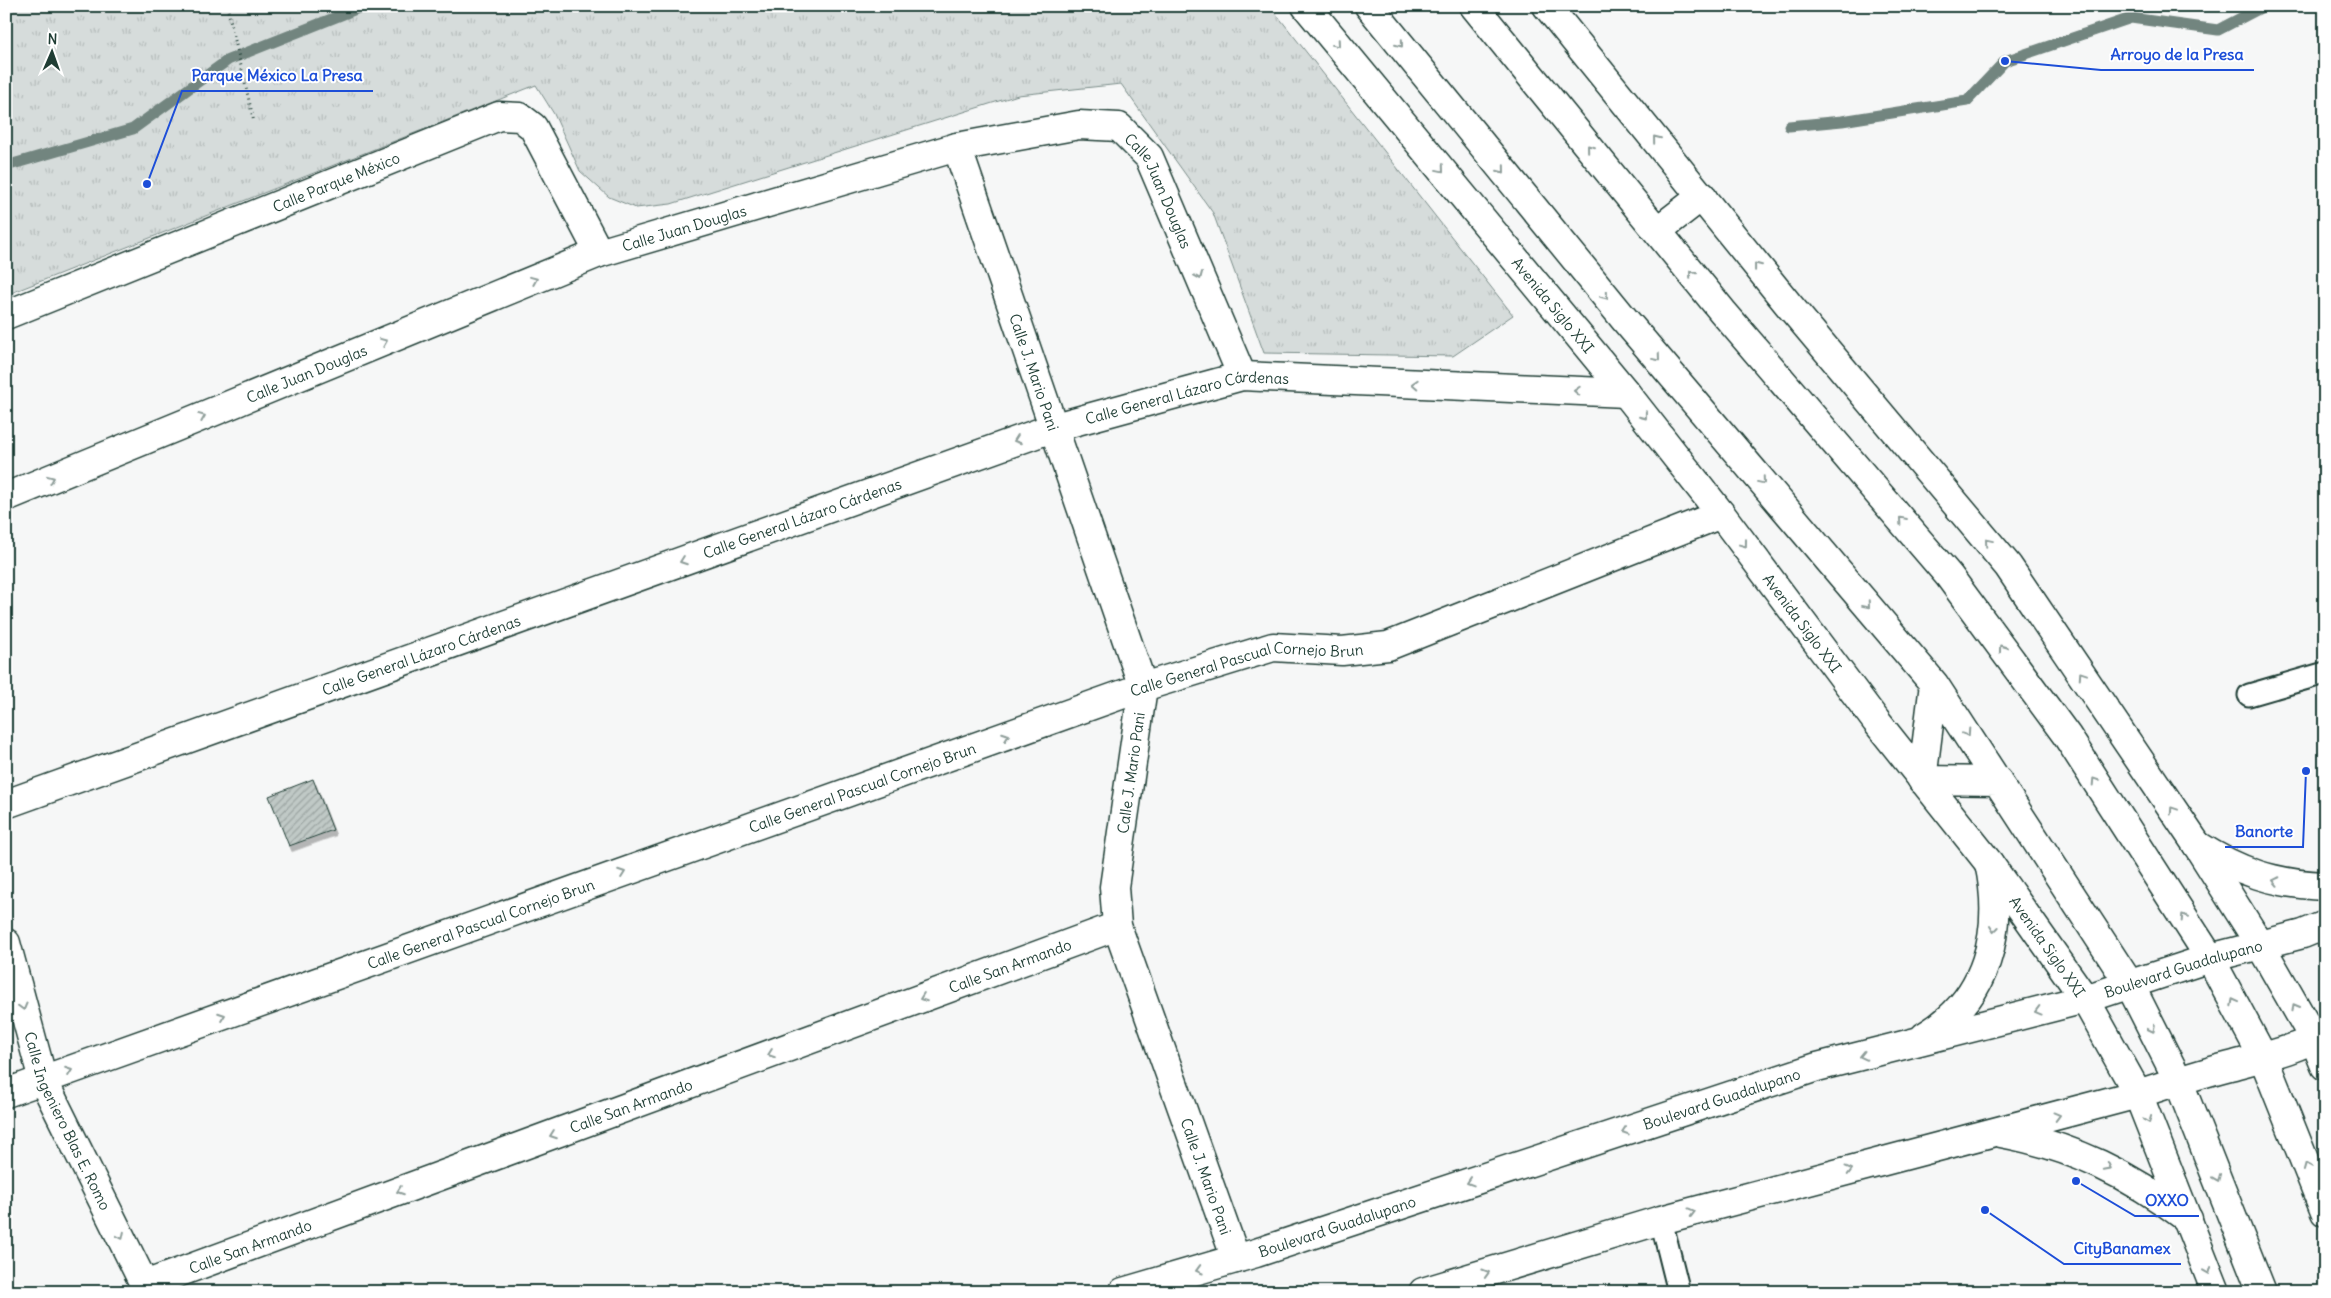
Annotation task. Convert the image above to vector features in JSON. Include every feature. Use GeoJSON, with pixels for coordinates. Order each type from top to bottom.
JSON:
{"type":"FeatureCollection","features":[{"type":"Feature","properties":{"kind":"main road","name":"Avenida Siglo XXI"},"geometry":{"type":"LineString","coordinates":[[1306,6],[1626,394],[1721,514],[1876,721],[1989,863],[2086,999],[2138,1094],[2216,1292]]}},
{"type":"Feature","properties":{"kind":"main road"},"geometry":{"type":"LineString","coordinates":[[1369,6],[1625,320],[1934,684],[2130,985],[2178,1080],[2262,1292]]}},
{"type":"Feature","properties":{"kind":"main road"},"geometry":{"type":"LineString","coordinates":[[1474,6],[1657,231],[1949,576],[2066,736],[2210,958],[2263,1057],[2325,1212]]}},
{"type":"Feature","properties":{"kind":"main road"},"geometry":{"type":"LineString","coordinates":[[1547,6],[1788,304],[2008,566],[2197,845],[2319,1036],[2325,1066]]}},
{"type":"Feature","properties":{"kind":"main road","name":"Calle Parque México"},"geometry":{"type":"LineString","coordinates":[[6,316],[499,116],[520,117],[533,127],[599,253]]}},
{"type":"Feature","properties":{"kind":"main road","name":"Calle Juan Douglas"},"geometry":{"type":"LineString","coordinates":[[6,498],[599,253],[957,147],[1079,125],[1120,127],[1149,157],[1242,376]]}},
{"type":"Feature","properties":{"kind":"main road","name":"Calle J. Mario Pani"},"geometry":{"type":"LineString","coordinates":[[957,147],[1143,687],[1114,887],[1117,926],[1236,1259]]}},
{"type":"Feature","properties":{"kind":"main road"},"geometry":{"type":"LineString","coordinates":[[1657,231],[1702,196]]}},
{"type":"Feature","properties":{"kind":"main road","name":"Calle General Lázaro Cárdenas"},"geometry":{"type":"LineString","coordinates":[[6,804],[1055,427],[1242,376],[1626,394]]}},
{"type":"Feature","properties":{"kind":"main road","name":"Calle General Pascual Cornejo Brun"},"geometry":{"type":"LineString","coordinates":[[6,1093],[1143,687],[1273,647],[1342,651],[1388,646],[1721,514]]}},
{"type":"Feature","properties":{"kind":"main road"},"geometry":{"type":"LineString","coordinates":[[1934,684],[1922,780],[1998,781]]}},
{"type":"Feature","properties":{"kind":"main road"},"geometry":{"type":"LineString","coordinates":[[2197,845],[2221,861],[2275,881],[2325,886]]}},
{"type":"Feature","properties":{"kind":"main road"},"geometry":{"type":"LineString","coordinates":[[1910,1045],[1935,1030],[1956,1012],[1973,991],[1985,966],[1993,941],[1996,915],[1995,889],[1989,863]]}},
{"type":"Feature","properties":{"kind":"main road","name":"Boulevard Guadalupano"},"geometry":{"type":"LineString","coordinates":[[1123,1292],[1236,1259],[1817,1067],[2086,999],[2210,958],[2303,934],[2325,925]]}},
{"type":"Feature","properties":{"kind":"main road","name":"Calle San Armando"},"geometry":{"type":"LineString","coordinates":[[147,1289],[1117,926]]}},
{"type":"Feature","properties":{"kind":"main road","name":"Calle Ingeniero Blas E. Romo"},"geometry":{"type":"LineString","coordinates":[[6,943],[43,1080],[147,1289]]}},
{"type":"Feature","properties":{"kind":"main road"},"geometry":{"type":"LineString","coordinates":[[1423,1292],[1661,1220],[2138,1094],[2178,1080],[2263,1057],[2319,1036]]}},
{"type":"Feature","properties":{"kind":"main road"},"geometry":{"type":"LineString","coordinates":[[1995,1132],[2031,1139],[2102,1164],[2132,1180],[2188,1219]]}},
{"type":"Feature","properties":{"kind":"lane"},"geometry":{"type":"LineString","coordinates":[[2249,694],[2325,673]]}},
{"type":"Feature","properties":{"kind":"lane"},"geometry":{"type":"LineString","coordinates":[[1661,1220],[1679,1292]]}},
{"type":"Feature","properties":{"kind":"path"},"geometry":{"type":"LineString","coordinates":[[226,6],[254,122]]}},
{"type":"Feature","properties":{"kind":"green space"},"geometry":{"type":"Polygon","coordinates":[[[6,6],[1270,6],[1513,315],[1453,356],[1264,353],[1213,213],[1121,84],[1018,95],[671,204],[636,208],[609,197],[580,171],[554,114],[536,85],[6,295],[6,6]]]}},
{"type":"Feature","properties":{"kind":"building"},"geometry":{"type":"Polygon","coordinates":[[[313,779],[333,830],[289,846],[269,796],[313,779]]]}},
{"type":"Feature","properties":{"kind":"waterway"},"geometry":{"type":"LineString","coordinates":[[6,166],[133,129],[228,60],[364,6]]}},
{"type":"Feature","properties":{"kind":"waterway"},"geometry":{"type":"LineString","coordinates":[[1789,126],[1842,121],[1967,101],[2005,61],[2131,18],[2218,30],[2264,6]]}},
{"type":"Feature","properties":{"kind":"place","name":"Arroyo de la Presa"},"geometry":{"type":"Point","coordinates":[2005,61]}},
{"type":"Feature","properties":{"kind":"place","name":"Parque México La Presa"},"geometry":{"type":"Point","coordinates":[147,184]}},
{"type":"Feature","properties":{"kind":"place","name":"Banorte"},"geometry":{"type":"Point","coordinates":[2306,771]}},
{"type":"Feature","properties":{"kind":"place","name":"OXXO"},"geometry":{"type":"Point","coordinates":[2076,1181]}},
{"type":"Feature","properties":{"kind":"place","name":"CityBanamex"},"geometry":{"type":"Point","coordinates":[1985,1210]}}]}
